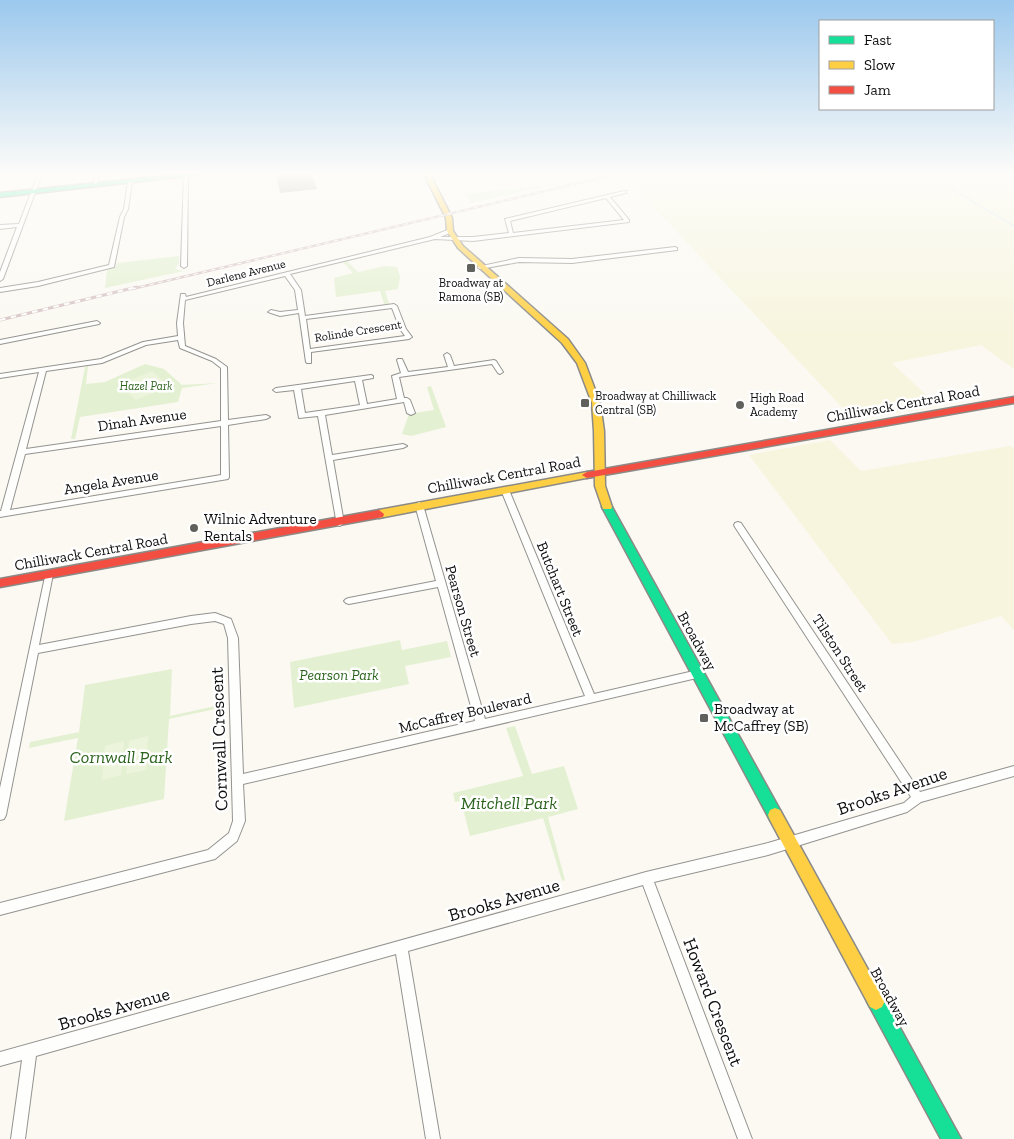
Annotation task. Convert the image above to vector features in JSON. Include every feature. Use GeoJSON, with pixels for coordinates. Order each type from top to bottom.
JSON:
{"type":"FeatureCollection","features":[{"type":"Feature","properties":{"kind":"street"},"geometry":{"type":"LineString","coordinates":[[0,279],[19,227]]}},
{"type":"Feature","properties":{"kind":"street"},"geometry":{"type":"LineString","coordinates":[[0,290],[38,284],[112,266],[120,227]]}},
{"type":"Feature","properties":{"kind":"street"},"geometry":{"type":"LineString","coordinates":[[184,266],[185,227]]}},
{"type":"Feature","properties":{"kind":"street"},"geometry":{"type":"LineString","coordinates":[[452,227],[455,239]]}},
{"type":"Feature","properties":{"kind":"street"},"geometry":{"type":"LineString","coordinates":[[509,227],[511,234]]}},
{"type":"Feature","properties":{"kind":"street"},"geometry":{"type":"LineString","coordinates":[[455,239],[473,239],[572,227]]}},
{"type":"Feature","properties":{"kind":"street","name":"Darlene Avenue"},"geometry":{"type":"LineString","coordinates":[[432,238],[455,239]]}},
{"type":"Feature","properties":{"kind":"street","name":"Darlene Avenue"},"geometry":{"type":"LineString","coordinates":[[180,338],[183,297],[287,274],[432,238],[455,239]]}},
{"type":"Feature","properties":{"kind":"street"},"geometry":{"type":"LineString","coordinates":[[455,239],[473,239]]}},
{"type":"Feature","properties":{"kind":"street","name":"Broadway"},"geometry":{"type":"LineString","coordinates":[[455,239],[480,267],[565,342],[579,358],[587,375],[596,407],[599,456],[598,474],[603,499],[951,1139]]}},
{"type":"Feature","properties":{"kind":"street"},"geometry":{"type":"LineString","coordinates":[[480,267],[519,260],[572,261],[675,248]]}},
{"type":"Feature","properties":{"kind":"street"},"geometry":{"type":"LineString","coordinates":[[0,260],[7,259]]}},
{"type":"Feature","properties":{"kind":"street"},"geometry":{"type":"LineString","coordinates":[[287,274],[298,290],[309,362]]}},
{"type":"Feature","properties":{"kind":"street","name":"Rolinde Crescent"},"geometry":{"type":"LineString","coordinates":[[302,314],[394,306],[403,329],[409,336],[307,351]]}},
{"type":"Feature","properties":{"kind":"street"},"geometry":{"type":"LineString","coordinates":[[271,312],[302,314]]}},
{"type":"Feature","properties":{"kind":"street"},"geometry":{"type":"LineString","coordinates":[[0,342],[97,323]]}},
{"type":"Feature","properties":{"kind":"street"},"geometry":{"type":"LineString","coordinates":[[0,376],[102,361],[144,343],[180,338],[182,347],[214,360],[224,367],[225,422]]}},
{"type":"Feature","properties":{"kind":"street"},"geometry":{"type":"LineString","coordinates":[[447,355],[452,368]]}},
{"type":"Feature","properties":{"kind":"street"},"geometry":{"type":"LineString","coordinates":[[400,360],[405,374]]}},
{"type":"Feature","properties":{"kind":"street"},"geometry":{"type":"LineString","coordinates":[[401,401],[394,376],[494,362],[500,372]]}},
{"type":"Feature","properties":{"kind":"street"},"geometry":{"type":"LineString","coordinates":[[3,513],[43,371]]}},
{"type":"Feature","properties":{"kind":"street"},"geometry":{"type":"LineString","coordinates":[[276,390],[371,377]]}},
{"type":"Feature","properties":{"kind":"street"},"geometry":{"type":"LineString","coordinates":[[358,378],[364,407]]}},
{"type":"Feature","properties":{"kind":"street"},"geometry":{"type":"LineString","coordinates":[[297,387],[302,416],[407,400],[410,413]]}},
{"type":"Feature","properties":{"kind":"street","name":"Chilliwack Central Road"},"geometry":{"type":"LineString","coordinates":[[0,583],[340,523],[419,505],[1014,400]]}},
{"type":"Feature","properties":{"kind":"street"},"geometry":{"type":"LineString","coordinates":[[321,414],[340,523]]}},
{"type":"Feature","properties":{"kind":"street","name":"Dinah Avenue"},"geometry":{"type":"LineString","coordinates":[[21,452],[266,417]]}},
{"type":"Feature","properties":{"kind":"street","name":"Angela Avenue"},"geometry":{"type":"LineString","coordinates":[[3,513],[226,477],[225,422]]}},
{"type":"Feature","properties":{"kind":"street"},"geometry":{"type":"LineString","coordinates":[[329,458],[403,446]]}},
{"type":"Feature","properties":{"kind":"street"},"geometry":{"type":"LineString","coordinates":[[599,456],[625,468]]}},
{"type":"Feature","properties":{"kind":"street","name":"Butchart Street"},"geometry":{"type":"LineString","coordinates":[[505,490],[591,699]]}},
{"type":"Feature","properties":{"kind":"street","name":"Pearson Street"},"geometry":{"type":"LineString","coordinates":[[419,505],[481,724]]}},
{"type":"Feature","properties":{"kind":"street","name":"Tilston Street"},"geometry":{"type":"LineString","coordinates":[[738,524],[918,798]]}},
{"type":"Feature","properties":{"kind":"street"},"geometry":{"type":"LineString","coordinates":[[0,816],[49,574]]}},
{"type":"Feature","properties":{"kind":"street"},"geometry":{"type":"LineString","coordinates":[[349,601],[441,583]]}},
{"type":"Feature","properties":{"kind":"street","name":"Cornwall Crescent"},"geometry":{"type":"LineString","coordinates":[[0,909],[211,855],[233,837],[239,821],[233,638],[228,622],[215,617],[191,620],[34,650]]}},
{"type":"Feature","properties":{"kind":"street","name":"McCaffrey Boulevard"},"geometry":{"type":"LineString","coordinates":[[238,780],[698,674]]}},
{"type":"Feature","properties":{"kind":"street","name":"Brooks Avenue"},"geometry":{"type":"LineString","coordinates":[[0,1060],[646,878],[789,843],[907,808],[918,798],[1014,771]]}},
{"type":"Feature","properties":{"kind":"street","name":"Howard Crescent"},"geometry":{"type":"LineString","coordinates":[[646,878],[746,1139]]}},
{"type":"Feature","properties":{"kind":"street"},"geometry":{"type":"LineString","coordinates":[[401,947],[433,1139]]}},
{"type":"Feature","properties":{"kind":"street"},"geometry":{"type":"LineString","coordinates":[[18,1139],[30,1051]]}},
{"type":"Feature","properties":{"kind":"shaded area"},"geometry":{"type":"Polygon","coordinates":[[[672,227],[1014,227],[1014,369],[981,345],[892,363],[938,406],[854,420],[672,227]]]}},
{"type":"Feature","properties":{"kind":"shaded area"},"geometry":{"type":"Polygon","coordinates":[[[830,440],[861,471],[1010,446],[1014,448],[1014,630],[1001,616],[913,642],[892,644],[749,455],[830,440]]]}},
{"type":"Feature","properties":{"kind":"green space"},"geometry":{"type":"Polygon","coordinates":[[[179,256],[179,263],[175,269],[184,271],[105,288],[107,270],[116,266],[117,263],[179,256]]]}},
{"type":"Feature","properties":{"kind":"green space"},"geometry":{"type":"Polygon","coordinates":[[[347,261],[358,272],[385,266],[397,267],[400,277],[398,289],[385,291],[389,304],[384,304],[380,291],[336,297],[334,278],[353,273],[343,262],[347,261]]]}},
{"type":"Feature","properties":{"kind":"green space","name":"Hazel Park"},"geometry":{"type":"Polygon","coordinates":[[[145,364],[164,369],[182,385],[218,383],[182,388],[178,402],[80,417],[75,439],[71,439],[85,367],[88,366],[86,384],[105,382],[145,364]]]}},
{"type":"Feature","properties":{"kind":"green space"},"geometry":{"type":"Polygon","coordinates":[[[152,371],[169,386],[136,400],[119,385],[152,371]]]}},
{"type":"Feature","properties":{"kind":"green space"},"geometry":{"type":"Polygon","coordinates":[[[431,386],[446,427],[411,436],[402,434],[409,414],[434,410],[427,387],[431,386]]]}},
{"type":"Feature","properties":{"kind":"green space","name":"Pearson Park"},"geometry":{"type":"Polygon","coordinates":[[[400,640],[402,650],[447,641],[451,657],[405,666],[409,684],[294,708],[290,662],[400,640]]]}},
{"type":"Feature","properties":{"kind":"green space","name":"Cornwall Park"},"geometry":{"type":"Polygon","coordinates":[[[172,669],[170,716],[220,705],[220,708],[169,719],[164,799],[64,821],[78,738],[29,748],[30,742],[79,732],[85,685],[172,669]]]}},
{"type":"Feature","properties":{"kind":"green space","name":"Mitchell Park"},"geometry":{"type":"Polygon","coordinates":[[[515,726],[532,774],[564,766],[578,809],[548,817],[565,880],[562,881],[543,818],[470,836],[461,801],[455,802],[453,793],[523,776],[506,728],[515,726]]]}},
{"type":"Feature","properties":{"kind":"green space"},"geometry":{"type":"Polygon","coordinates":[[[148,736],[146,770],[126,774],[129,741],[148,736]]]}},
{"type":"Feature","properties":{"kind":"green space"},"geometry":{"type":"Polygon","coordinates":[[[124,741],[121,775],[102,780],[105,746],[124,741]]]}},
{"type":"Feature","properties":{"kind":"railway"},"geometry":{"type":"LineString","coordinates":[[132,289],[393,227]]}},
{"type":"Feature","properties":{"kind":"railway"},"geometry":{"type":"LineString","coordinates":[[0,320],[137,287]]}},
{"type":"Feature","properties":{"kind":"traffic: fast"},"geometry":{"type":"LineString","coordinates":[[607,507],[775,815]]}},
{"type":"Feature","properties":{"kind":"traffic: fast"},"geometry":{"type":"LineString","coordinates":[[876,1001],[951,1139]]}},
{"type":"Feature","properties":{"kind":"traffic: slow"},"geometry":{"type":"LineString","coordinates":[[450,227],[450,231],[460,247],[565,341],[581,363],[596,403],[599,431],[600,486],[607,507]]}},
{"type":"Feature","properties":{"kind":"traffic: slow"},"geometry":{"type":"LineString","coordinates":[[379,514],[587,475]]}},
{"type":"Feature","properties":{"kind":"traffic: slow"},"geometry":{"type":"LineString","coordinates":[[775,815],[876,1001]]}},
{"type":"Feature","properties":{"kind":"traffic: jam"},"geometry":{"type":"LineString","coordinates":[[587,475],[1014,400]]}},
{"type":"Feature","properties":{"kind":"traffic: jam"},"geometry":{"type":"LineString","coordinates":[[0,583],[379,514]]}},
{"type":"Feature","properties":{"kind":"place","name":"Broadway at Ramona (SB)"},"geometry":{"type":"Point","coordinates":[471,268]}},
{"type":"Feature","properties":{"kind":"place","name":"Broadway at Chilliwack Central (SB)"},"geometry":{"type":"Point","coordinates":[585,403]}},
{"type":"Feature","properties":{"kind":"place","name":"High Road Academy"},"geometry":{"type":"Point","coordinates":[740,405]}},
{"type":"Feature","properties":{"kind":"place","name":"Wilnic Adventure Rentals"},"geometry":{"type":"Point","coordinates":[194,528]}},
{"type":"Feature","properties":{"kind":"place","name":"Broadway at McCaffrey (SB)"},"geometry":{"type":"Point","coordinates":[704,718]}}]}
